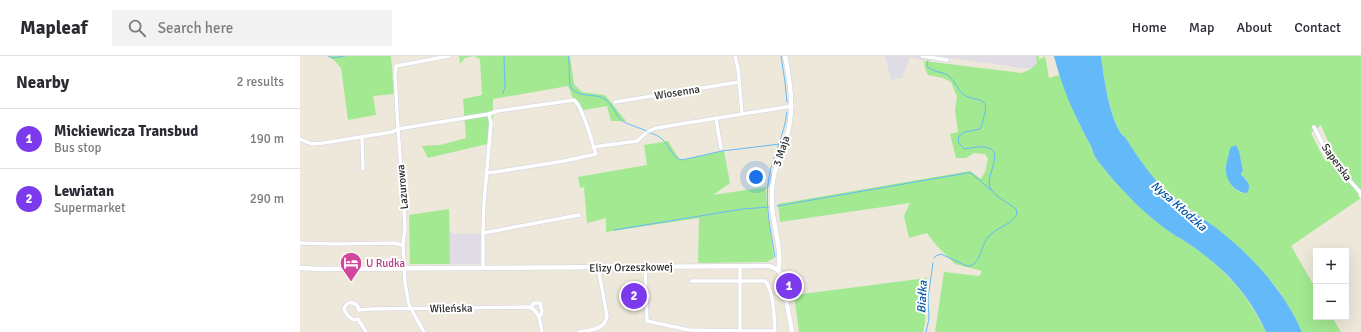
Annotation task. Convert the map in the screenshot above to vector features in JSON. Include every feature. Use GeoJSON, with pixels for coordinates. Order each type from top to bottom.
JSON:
{"type":"FeatureCollection","features":[{"type":"Feature","properties":{"kind":"street","name":"Lazurowa"},"geometry":{"type":"LineString","coordinates":[[404,245],[404,215],[395,76],[396,66],[449,56]]}},
{"type":"Feature","properties":{"kind":"street"},"geometry":{"type":"LineString","coordinates":[[735,56],[738,68],[742,114]]}},
{"type":"Feature","properties":{"kind":"street","name":"3 Maja"},"geometry":{"type":"LineString","coordinates":[[778,270],[780,260],[772,206],[772,187],[775,168],[787,134],[792,106],[785,56]]}},
{"type":"Feature","properties":{"kind":"street"},"geometry":{"type":"LineString","coordinates":[[922,56],[947,60]]}},
{"type":"Feature","properties":{"kind":"street","name":"Wiosenna"},"geometry":{"type":"LineString","coordinates":[[615,102],[739,82]]}},
{"type":"Feature","properties":{"kind":"street"},"geometry":{"type":"LineString","coordinates":[[300,139],[312,144],[328,143],[392,132],[398,129],[489,114],[497,111],[574,100],[577,102],[581,109],[596,154],[587,157],[486,173]]}},
{"type":"Feature","properties":{"kind":"street"},"geometry":{"type":"LineString","coordinates":[[594,147],[637,141],[651,129],[792,106]]}},
{"type":"Feature","properties":{"kind":"street"},"geometry":{"type":"LineString","coordinates":[[483,268],[486,173],[491,122],[489,114]]}},
{"type":"Feature","properties":{"kind":"street"},"geometry":{"type":"LineString","coordinates":[[716,119],[721,148]]}},
{"type":"Feature","properties":{"kind":"street","name":"Saperska"},"geometry":{"type":"LineString","coordinates":[[1314,127],[1326,151],[1360,192],[1361,196]]}},
{"type":"Feature","properties":{"kind":"street"},"geometry":{"type":"LineString","coordinates":[[362,137],[363,169]]}},
{"type":"Feature","properties":{"kind":"street"},"geometry":{"type":"LineString","coordinates":[[484,233],[579,215]]}},
{"type":"Feature","properties":{"kind":"street"},"geometry":{"type":"LineString","coordinates":[[300,243],[394,243],[404,245],[405,283],[410,309],[424,332]]}},
{"type":"Feature","properties":{"kind":"street"},"geometry":{"type":"LineString","coordinates":[[645,266],[647,321],[688,330],[775,330],[770,292],[767,282],[692,281]]}},
{"type":"Feature","properties":{"kind":"street"},"geometry":{"type":"LineString","coordinates":[[740,266],[740,331]]}},
{"type":"Feature","properties":{"kind":"street","name":"Elizy Orzeszkowej"},"geometry":{"type":"LineString","coordinates":[[300,268],[770,266],[778,270]]}},
{"type":"Feature","properties":{"kind":"street"},"geometry":{"type":"LineString","coordinates":[[579,332],[599,328],[604,325],[606,321],[607,316],[598,267]]}},
{"type":"Feature","properties":{"kind":"street"},"geometry":{"type":"LineString","coordinates":[[778,270],[784,281],[792,332]]}},
{"type":"Feature","properties":{"kind":"street"},"geometry":{"type":"LineString","coordinates":[[539,316],[541,315],[542,311],[540,302],[534,303],[532,307],[539,316],[542,332]]}},
{"type":"Feature","properties":{"kind":"street","name":"Wileńska"},"geometry":{"type":"LineString","coordinates":[[358,319],[352,320],[344,309],[345,305],[352,303],[357,304],[360,310],[532,307]]}},
{"type":"Feature","properties":{"kind":"street"},"geometry":{"type":"LineString","coordinates":[[360,310],[358,319],[366,332]]}},
{"type":"Feature","properties":{"kind":"shaded area"},"geometry":{"type":"Polygon","coordinates":[[[885,56],[926,56],[924,61],[910,57],[902,78],[891,80],[885,56]]]}},
{"type":"Feature","properties":{"kind":"shaded area"},"geometry":{"type":"Polygon","coordinates":[[[942,56],[1036,56],[1037,63],[1031,69],[942,56]]]}},
{"type":"Feature","properties":{"kind":"shaded area"},"geometry":{"type":"Polygon","coordinates":[[[449,230],[453,234],[481,234],[480,264],[450,264],[449,230]]]}},
{"type":"Feature","properties":{"kind":"green space"},"geometry":{"type":"Polygon","coordinates":[[[328,56],[391,56],[394,94],[373,96],[376,115],[348,120],[341,68],[328,56]]]}},
{"type":"Feature","properties":{"kind":"green space"},"geometry":{"type":"Polygon","coordinates":[[[459,56],[474,56],[465,58],[460,64],[459,56]]]}},
{"type":"Feature","properties":{"kind":"green space"},"geometry":{"type":"Polygon","coordinates":[[[474,56],[570,56],[574,84],[582,92],[605,95],[626,121],[611,121],[607,106],[578,111],[568,86],[493,99],[493,118],[487,144],[428,158],[422,146],[440,145],[466,138],[463,99],[482,95],[480,59],[474,56]]]}},
{"type":"Feature","properties":{"kind":"green space"},"geometry":{"type":"Polygon","coordinates":[[[1036,56],[1039,56],[1039,60],[1045,56],[1049,78],[1059,75],[1079,124],[1092,148],[1095,157],[1102,166],[1127,195],[1151,217],[1202,253],[1225,273],[1245,297],[1266,332],[935,332],[944,272],[979,276],[982,271],[955,264],[936,245],[927,233],[909,238],[904,216],[910,203],[780,222],[778,204],[970,171],[981,179],[985,172],[988,159],[985,154],[974,153],[966,158],[956,158],[950,134],[958,132],[955,110],[957,97],[951,82],[943,78],[928,75],[925,69],[924,61],[1022,73],[1031,69],[1037,63],[1036,56]]]}},
{"type":"Feature","properties":{"kind":"green space"},"geometry":{"type":"Polygon","coordinates":[[[1101,56],[1361,56],[1361,198],[1291,246],[1313,284],[1313,320],[1334,320],[1341,332],[1302,332],[1277,288],[1254,262],[1215,227],[1169,194],[1143,166],[1125,137],[1120,132],[1108,100],[1101,56]],[[1321,125],[1311,133],[1324,159],[1333,153],[1321,125]],[[1236,145],[1233,146],[1228,158],[1227,172],[1231,185],[1242,193],[1248,184],[1247,180],[1241,174],[1243,170],[1239,151],[1236,145]]]}},
{"type":"Feature","properties":{"kind":"green space"},"geometry":{"type":"Polygon","coordinates":[[[668,141],[680,160],[724,151],[730,183],[713,195],[766,187],[767,209],[774,258],[767,262],[698,263],[699,218],[606,232],[606,218],[587,223],[584,187],[580,188],[578,177],[647,165],[644,145],[668,141]]]}},
{"type":"Feature","properties":{"kind":"green space"},"geometry":{"type":"Polygon","coordinates":[[[449,209],[450,264],[410,264],[409,215],[449,209]]]}},
{"type":"Feature","properties":{"kind":"green space"},"geometry":{"type":"Polygon","coordinates":[[[927,278],[925,323],[923,332],[799,332],[794,295],[927,278]]]}},
{"type":"Feature","properties":{"kind":"water","name":"Nysa Kłodzka"},"geometry":{"type":"Polygon","coordinates":[[[1054,56],[1101,56],[1108,100],[1116,123],[1120,132],[1140,160],[1157,182],[1170,195],[1215,227],[1253,261],[1276,287],[1302,332],[1266,332],[1247,299],[1222,270],[1142,210],[1120,187],[1093,154],[1092,148],[1065,92],[1054,56]]]}},
{"type":"Feature","properties":{"kind":"water"},"geometry":{"type":"Polygon","coordinates":[[[1236,145],[1239,151],[1243,170],[1241,174],[1249,184],[1249,190],[1247,193],[1239,191],[1235,188],[1229,181],[1226,173],[1226,164],[1230,149],[1236,145]]]}},
{"type":"Feature","properties":{"kind":"waterway"},"geometry":{"type":"LineString","coordinates":[[328,56],[333,58],[345,56]]}},
{"type":"Feature","properties":{"kind":"waterway"},"geometry":{"type":"LineString","coordinates":[[503,93],[505,87],[504,56]]}},
{"type":"Feature","properties":{"kind":"waterway"},"geometry":{"type":"LineString","coordinates":[[568,56],[570,83],[575,92],[605,99],[622,121],[647,131]]}},
{"type":"Feature","properties":{"kind":"waterway"},"geometry":{"type":"LineString","coordinates":[[781,56],[787,102]]}},
{"type":"Feature","properties":{"kind":"waterway","name":"Białka"},"geometry":{"type":"LineString","coordinates":[[928,60],[927,66],[929,68],[947,74],[963,94],[982,101],[985,104],[985,113],[980,129],[965,132],[959,136],[959,142],[965,149],[984,147],[991,149],[994,152],[995,157],[990,176],[990,187],[997,196],[1016,209],[1017,214],[1012,221],[996,230],[989,236],[977,260],[971,266],[967,266],[941,254],[934,258]]}},
{"type":"Feature","properties":{"kind":"waterway"},"geometry":{"type":"LineString","coordinates":[[775,257],[767,197],[769,177],[786,121],[787,112]]}},
{"type":"Feature","properties":{"kind":"waterway"},"geometry":{"type":"LineString","coordinates":[[650,133],[661,138],[673,154],[682,160],[722,151],[780,144]]}},
{"type":"Feature","properties":{"kind":"waterway"},"geometry":{"type":"LineString","coordinates":[[777,206],[967,173],[971,173],[991,190]]}},
{"type":"Feature","properties":{"kind":"waterway"},"geometry":{"type":"LineString","coordinates":[[614,230],[743,209],[769,207]]}},
{"type":"Feature","properties":{"kind":"waterway","name":"Białka"},"geometry":{"type":"LineString","coordinates":[[926,332],[929,319],[928,298],[933,263]]}},
{"type":"Feature","properties":{"kind":"place","name":"U Rudka"},"geometry":{"type":"Point","coordinates":[351,282]}},
{"type":"Feature","properties":{"kind":"place","name":"Mickiewicza Transbud"},"geometry":{"type":"Point","coordinates":[789,286]}},
{"type":"Feature","properties":{"kind":"place","name":"Lewiatan"},"geometry":{"type":"Point","coordinates":[634,296]}}]}
